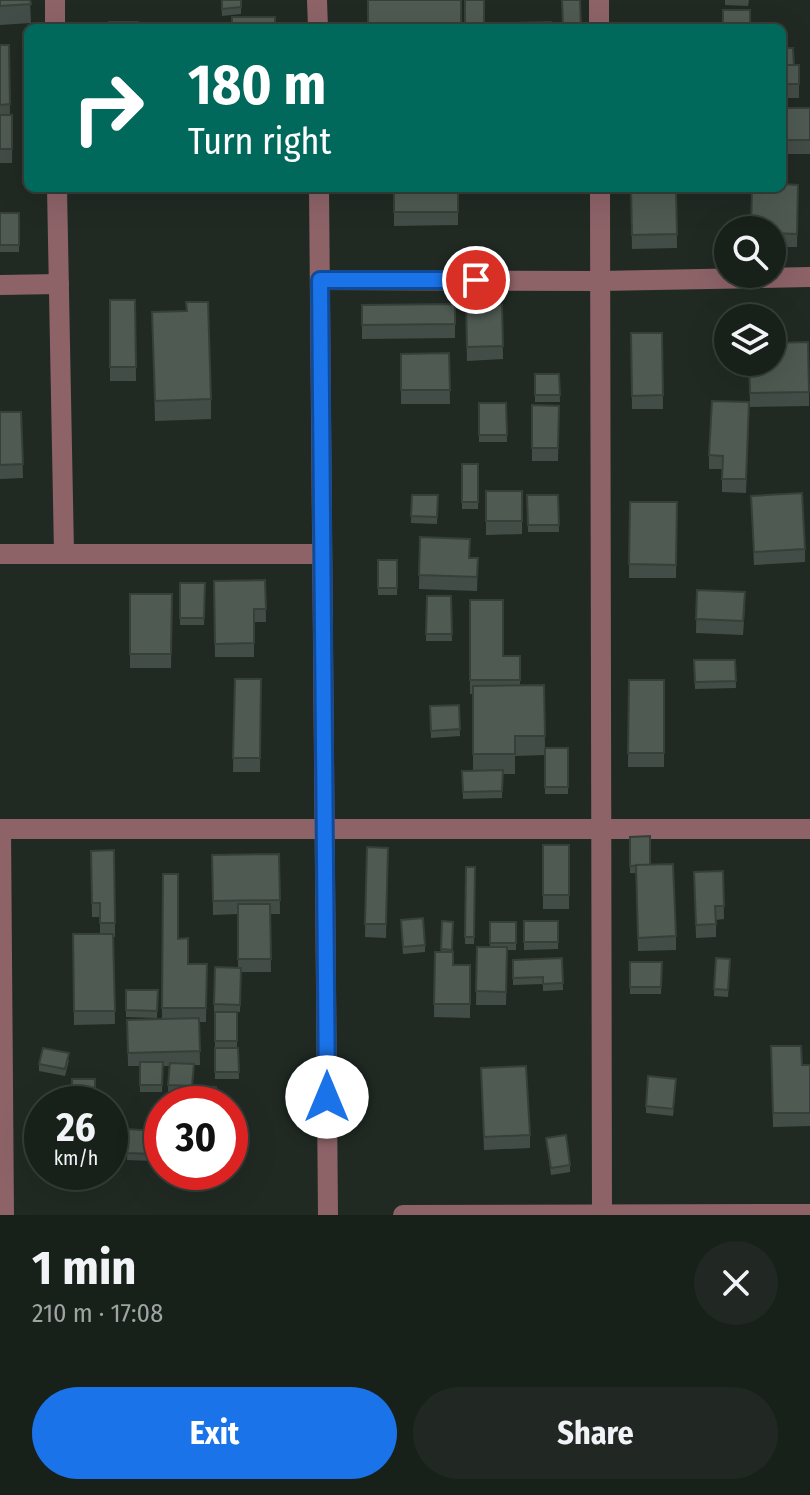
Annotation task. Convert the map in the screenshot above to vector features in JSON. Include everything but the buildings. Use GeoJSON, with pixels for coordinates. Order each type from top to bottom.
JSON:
{"type":"FeatureCollection","features":[{"type":"Feature","properties":{"kind":"street"},"geometry":{"type":"LineString","coordinates":[[55,0],[55,24]]}},
{"type":"Feature","properties":{"kind":"street"},"geometry":{"type":"LineString","coordinates":[[317,0],[318,24]]}},
{"type":"Feature","properties":{"kind":"street"},"geometry":{"type":"LineString","coordinates":[[599,0],[599,24]]}},
{"type":"Feature","properties":{"kind":"street"},"geometry":{"type":"LineString","coordinates":[[57,192],[64,553]]}},
{"type":"Feature","properties":{"kind":"street"},"geometry":{"type":"LineString","coordinates":[[319,192],[328,1215]]}},
{"type":"Feature","properties":{"kind":"street"},"geometry":{"type":"LineString","coordinates":[[600,192],[602,1213]]}},
{"type":"Feature","properties":{"kind":"street"},"geometry":{"type":"LineString","coordinates":[[320,280],[600,281],[810,277]]}},
{"type":"Feature","properties":{"kind":"street"},"geometry":{"type":"LineString","coordinates":[[0,285],[59,284]]}},
{"type":"Feature","properties":{"kind":"street"},"geometry":{"type":"LineString","coordinates":[[0,554],[322,554]]}},
{"type":"Feature","properties":{"kind":"street"},"geometry":{"type":"LineString","coordinates":[[4,1215],[0,829],[810,829]]}},
{"type":"Feature","properties":{"kind":"street"},"geometry":{"type":"LineString","coordinates":[[403,1215],[810,1214]]}},
{"type":"Feature","properties":{"kind":"route"},"geometry":{"type":"LineString","coordinates":[[327,1097],[320,280],[476,280]]}}]}
